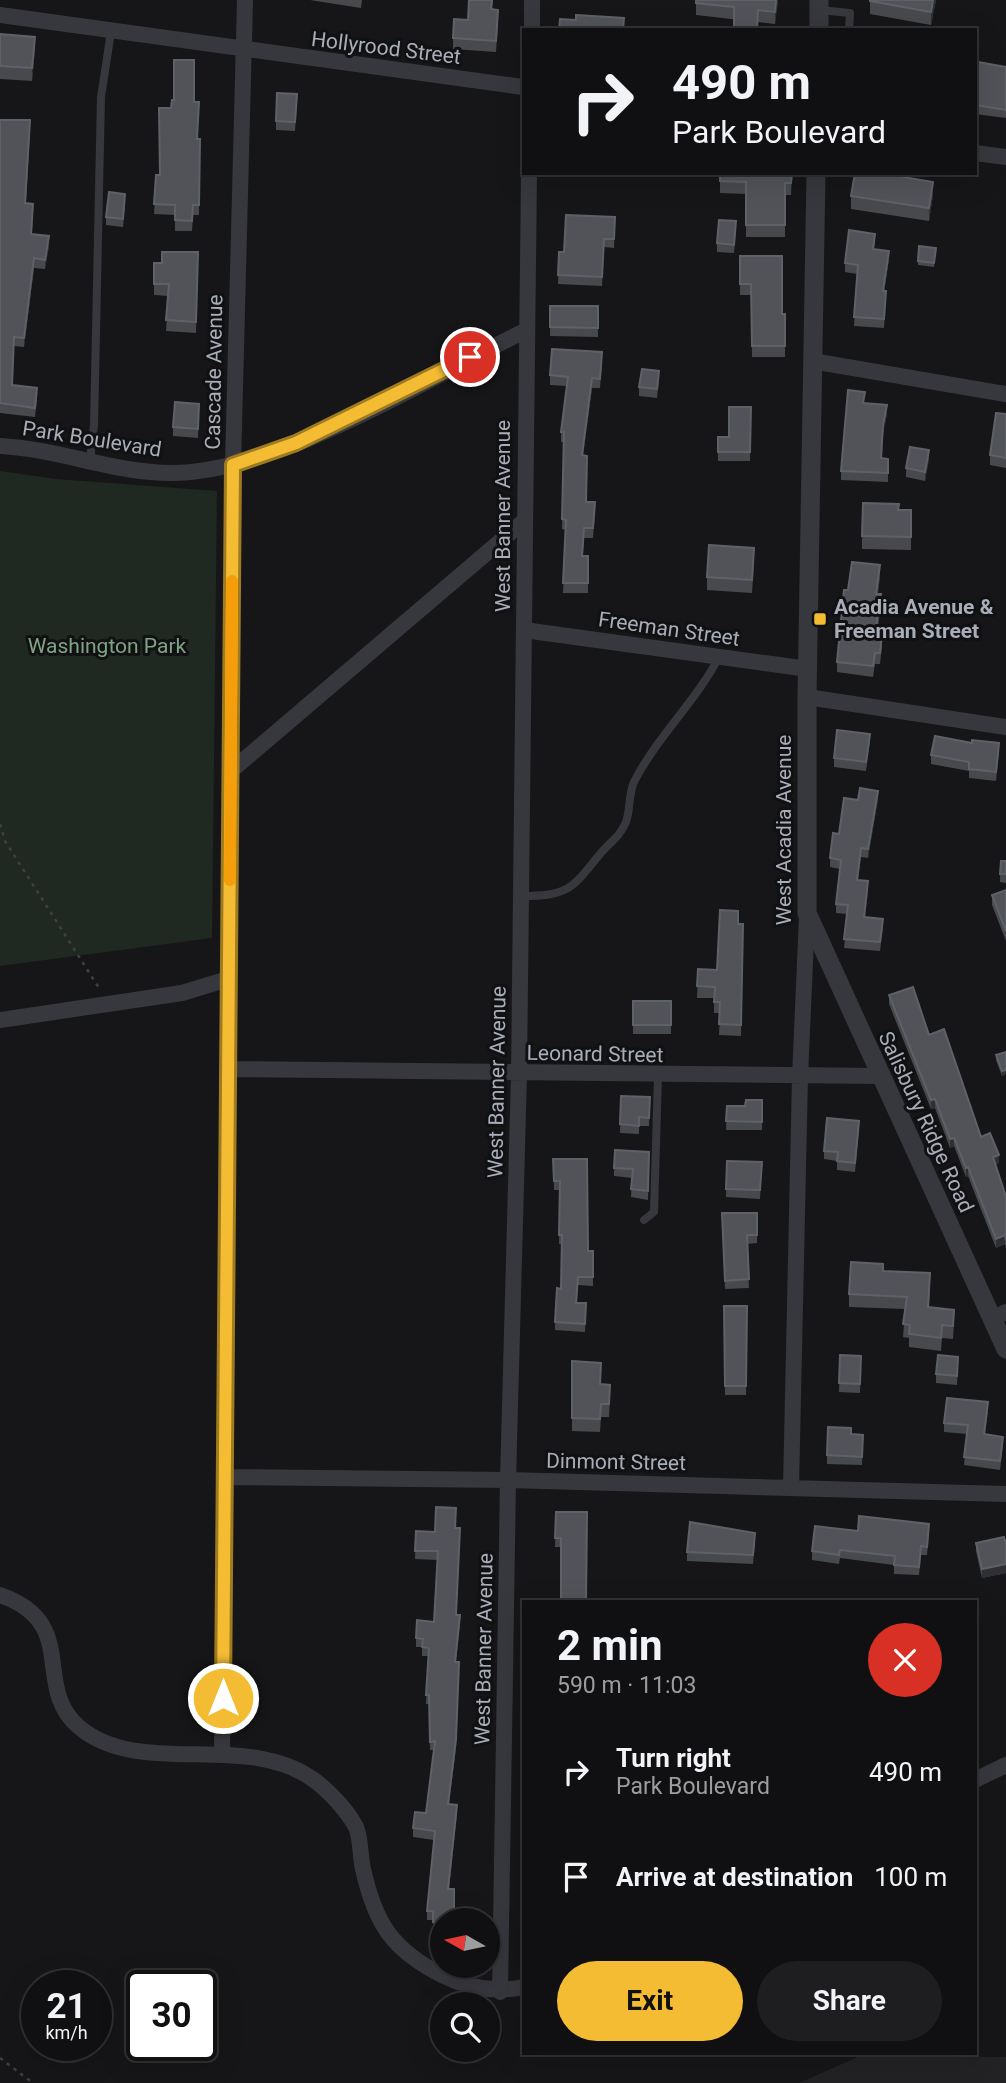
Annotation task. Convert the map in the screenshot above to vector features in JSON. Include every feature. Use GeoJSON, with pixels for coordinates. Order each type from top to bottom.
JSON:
{"type":"FeatureCollection","features":[{"type":"Feature","properties":{"kind":"street","name":"Cascade Avenue"},"geometry":{"type":"LineString","coordinates":[[222,1753],[233,465],[245,0]]}},
{"type":"Feature","properties":{"kind":"street"},"geometry":{"type":"LineString","coordinates":[[532,0],[532,28]]}},
{"type":"Feature","properties":{"kind":"street"},"geometry":{"type":"LineString","coordinates":[[0,15],[243,51]]}},
{"type":"Feature","properties":{"kind":"street","name":"Hollyrood Street"},"geometry":{"type":"LineString","coordinates":[[243,51],[522,88]]}},
{"type":"Feature","properties":{"kind":"street"},"geometry":{"type":"LineString","coordinates":[[977,153],[1006,157]]}},
{"type":"Feature","properties":{"kind":"street","name":"West Banner Avenue"},"geometry":{"type":"LineString","coordinates":[[500,1992],[508,1480],[519,1074],[525,331],[529,175]]}},
{"type":"Feature","properties":{"kind":"street","name":"West Acadia Avenue"},"geometry":{"type":"LineString","coordinates":[[791,1487],[800,1077],[807,913],[807,697],[816,175]]}},
{"type":"Feature","properties":{"kind":"street","name":"Park Boulevard"},"geometry":{"type":"LineString","coordinates":[[0,446],[29,448],[134,472],[175,473],[233,465],[296,443],[525,331]]}},
{"type":"Feature","properties":{"kind":"street"},"geometry":{"type":"LineString","coordinates":[[812,361],[1006,394]]}},
{"type":"Feature","properties":{"kind":"street"},"geometry":{"type":"LineString","coordinates":[[232,770],[524,521]]}},
{"type":"Feature","properties":{"kind":"street","name":"Freeman Street"},"geometry":{"type":"LineString","coordinates":[[524,630],[808,669]]}},
{"type":"Feature","properties":{"kind":"street"},"geometry":{"type":"LineString","coordinates":[[807,697],[1006,727]]}},
{"type":"Feature","properties":{"kind":"street","name":"Salisbury Ridge Road"},"geometry":{"type":"LineString","coordinates":[[807,913],[879,1076],[999,1315],[1006,1349]]}},
{"type":"Feature","properties":{"kind":"street"},"geometry":{"type":"LineString","coordinates":[[0,1020],[182,993],[228,979]]}},
{"type":"Feature","properties":{"kind":"street","name":"Leonard Street"},"geometry":{"type":"LineString","coordinates":[[228,1069],[658,1076],[879,1076]]}},
{"type":"Feature","properties":{"kind":"street","name":"Dinmont Street"},"geometry":{"type":"LineString","coordinates":[[224,1477],[508,1480],[1006,1494]]}},
{"type":"Feature","properties":{"kind":"street"},"geometry":{"type":"LineString","coordinates":[[0,1595],[28,1608],[47,1632],[61,1699],[71,1719],[82,1730],[124,1748],[222,1753],[271,1760],[313,1779],[338,1802],[356,1828],[363,1869],[379,1920],[412,1960],[459,1984],[500,1992],[522,1987]]}},
{"type":"Feature","properties":{"kind":"street"},"geometry":{"type":"LineString","coordinates":[[977,1779],[1006,1765]]}},
{"type":"Feature","properties":{"kind":"lane"},"geometry":{"type":"LineString","coordinates":[[819,13],[850,13],[849,28]]}},
{"type":"Feature","properties":{"kind":"lane"},"geometry":{"type":"LineString","coordinates":[[90,463],[95,400],[101,97],[111,32]]}},
{"type":"Feature","properties":{"kind":"lane"},"geometry":{"type":"LineString","coordinates":[[521,896],[553,895],[574,887],[600,853],[620,835],[629,811],[635,780],[708,678],[719,657]]}},
{"type":"Feature","properties":{"kind":"lane"},"geometry":{"type":"LineString","coordinates":[[644,1220],[654,1212],[658,1076]]}},
{"type":"Feature","properties":{"kind":"path"},"geometry":{"type":"LineString","coordinates":[[0,824],[5,841],[108,1003]]}},
{"type":"Feature","properties":{"kind":"path"},"geometry":{"type":"LineString","coordinates":[[0,2058],[33,2083]]}},
{"type":"Feature","properties":{"kind":"shaded area"},"geometry":{"type":"Polygon","coordinates":[[[860,2056],[1006,2057],[1006,2083],[799,2083],[860,2056]]]}},
{"type":"Feature","properties":{"kind":"green space","name":"Washington Park"},"geometry":{"type":"Polygon","coordinates":[[[0,471],[56,479],[217,491],[212,938],[0,966],[0,471]]]}},
{"type":"Feature","properties":{"kind":"building"},"geometry":{"type":"Polygon","coordinates":[[[469,0],[492,0],[491,9],[498,10],[496,41],[453,38],[454,19],[468,20],[469,0]]]}},
{"type":"Feature","properties":{"kind":"building"},"geometry":{"type":"Polygon","coordinates":[[[696,0],[776,0],[775,12],[758,10],[757,28],[734,28],[734,7],[696,3],[696,0]]]}},
{"type":"Feature","properties":{"kind":"building"},"geometry":{"type":"Polygon","coordinates":[[[870,0],[933,0],[931,12],[870,0]]]}},
{"type":"Feature","properties":{"kind":"building"},"geometry":{"type":"Polygon","coordinates":[[[576,15],[624,18],[623,28],[559,28],[560,19],[576,20],[576,15]]]}},
{"type":"Feature","properties":{"kind":"building"},"geometry":{"type":"Polygon","coordinates":[[[0,34],[35,37],[32,68],[0,66],[0,34]]]}},
{"type":"Feature","properties":{"kind":"building"},"geometry":{"type":"Polygon","coordinates":[[[174,60],[194,60],[194,102],[199,102],[199,205],[193,205],[192,221],[175,220],[175,205],[154,204],[156,175],[160,175],[159,108],[171,108],[174,100],[174,60]]]}},
{"type":"Feature","properties":{"kind":"building"},"geometry":{"type":"Polygon","coordinates":[[[978,62],[1006,67],[1006,110],[977,105],[978,62]]]}},
{"type":"Feature","properties":{"kind":"building"},"geometry":{"type":"Polygon","coordinates":[[[277,93],[297,94],[295,122],[276,121],[277,93]]]}},
{"type":"Feature","properties":{"kind":"building"},"geometry":{"type":"Polygon","coordinates":[[[0,120],[30,120],[25,203],[33,204],[31,234],[49,236],[45,260],[34,258],[24,338],[14,337],[12,385],[37,388],[35,408],[0,403],[0,120]]]}},
{"type":"Feature","properties":{"kind":"building"},"geometry":{"type":"Polygon","coordinates":[[[720,175],[792,175],[791,183],[785,183],[785,225],[746,225],[746,182],[720,181],[720,175]]]}},
{"type":"Feature","properties":{"kind":"building"},"geometry":{"type":"Polygon","coordinates":[[[855,175],[892,175],[933,182],[929,208],[851,196],[855,175]]]}},
{"type":"Feature","properties":{"kind":"building"},"geometry":{"type":"Polygon","coordinates":[[[109,192],[125,194],[123,219],[106,217],[109,192]]]}},
{"type":"Feature","properties":{"kind":"building"},"geometry":{"type":"Polygon","coordinates":[[[566,215],[615,217],[614,239],[604,239],[602,277],[558,275],[559,252],[564,252],[566,215]]]}},
{"type":"Feature","properties":{"kind":"building"},"geometry":{"type":"Polygon","coordinates":[[[719,220],[736,221],[734,245],[717,243],[719,220]]]}},
{"type":"Feature","properties":{"kind":"building"},"geometry":{"type":"Polygon","coordinates":[[[849,230],[875,234],[873,249],[889,251],[883,291],[886,291],[884,319],[854,317],[858,265],[845,263],[849,230]]]}},
{"type":"Feature","properties":{"kind":"building"},"geometry":{"type":"Polygon","coordinates":[[[919,246],[936,248],[934,263],[918,261],[919,246]]]}},
{"type":"Feature","properties":{"kind":"building"},"geometry":{"type":"Polygon","coordinates":[[[162,252],[198,252],[196,322],[166,320],[169,284],[154,284],[154,263],[162,263],[162,252]]]}},
{"type":"Feature","properties":{"kind":"building"},"geometry":{"type":"Polygon","coordinates":[[[740,256],[782,256],[785,346],[752,346],[751,284],[740,284],[740,256]]]}},
{"type":"Feature","properties":{"kind":"building"},"geometry":{"type":"Polygon","coordinates":[[[550,306],[598,306],[598,328],[550,327],[550,306]]]}},
{"type":"Feature","properties":{"kind":"building"},"geometry":{"type":"Polygon","coordinates":[[[552,349],[602,352],[600,379],[592,378],[582,455],[587,456],[586,502],[595,502],[593,528],[584,528],[582,556],[588,556],[588,583],[563,583],[566,520],[562,519],[564,432],[561,432],[568,377],[550,375],[552,349]]]}},
{"type":"Feature","properties":{"kind":"building"},"geometry":{"type":"Polygon","coordinates":[[[642,369],[659,371],[657,389],[639,387],[642,369]]]}},
{"type":"Feature","properties":{"kind":"building"},"geometry":{"type":"Polygon","coordinates":[[[848,390],[865,392],[863,403],[887,405],[881,458],[888,459],[888,473],[841,471],[848,390]]]}},
{"type":"Feature","properties":{"kind":"building"},"geometry":{"type":"Polygon","coordinates":[[[175,402],[199,404],[198,429],[173,427],[175,402]]]}},
{"type":"Feature","properties":{"kind":"building"},"geometry":{"type":"Polygon","coordinates":[[[729,407],[751,407],[750,452],[718,452],[718,437],[729,437],[729,407]]]}},
{"type":"Feature","properties":{"kind":"building"},"geometry":{"type":"Polygon","coordinates":[[[996,413],[1006,414],[1006,458],[990,455],[996,413]]]}},
{"type":"Feature","properties":{"kind":"building"},"geometry":{"type":"Polygon","coordinates":[[[910,447],[929,450],[925,472],[906,468],[910,447]]]}},
{"type":"Feature","properties":{"kind":"building"},"geometry":{"type":"Polygon","coordinates":[[[863,503],[899,504],[898,510],[911,510],[911,537],[862,536],[863,503]]]}},
{"type":"Feature","properties":{"kind":"building"},"geometry":{"type":"Polygon","coordinates":[[[709,545],[754,548],[752,580],[707,577],[709,545]]]}},
{"type":"Feature","properties":{"kind":"building"},"geometry":{"type":"Polygon","coordinates":[[[852,562],[880,565],[876,594],[881,594],[875,635],[882,635],[880,653],[875,653],[873,666],[837,662],[844,590],[848,590],[852,562]]]}},
{"type":"Feature","properties":{"kind":"building"},"geometry":{"type":"Polygon","coordinates":[[[837,730],[870,734],[866,762],[834,758],[837,730]]]}},
{"type":"Feature","properties":{"kind":"building"},"geometry":{"type":"Polygon","coordinates":[[[935,736],[972,743],[972,740],[999,743],[996,772],[969,769],[969,762],[931,755],[935,736]]]}},
{"type":"Feature","properties":{"kind":"building"},"geometry":{"type":"Polygon","coordinates":[[[860,788],[878,791],[868,849],[861,848],[857,880],[868,881],[864,917],[883,919],[880,942],[844,939],[848,905],[836,904],[841,860],[830,858],[833,833],[839,834],[844,798],[858,800],[860,788]]]}},
{"type":"Feature","properties":{"kind":"building"},"geometry":{"type":"Polygon","coordinates":[[[1001,861],[1006,861],[1006,874],[1000,874],[1001,861]]]}},
{"type":"Feature","properties":{"kind":"building"},"geometry":{"type":"Polygon","coordinates":[[[1006,890],[1006,931],[992,895],[1006,890]]]}},
{"type":"Feature","properties":{"kind":"building"},"geometry":{"type":"Polygon","coordinates":[[[720,910],[738,911],[738,924],[743,924],[741,1025],[719,1024],[720,1002],[714,1002],[715,987],[697,986],[698,969],[717,970],[720,910]]]}},
{"type":"Feature","properties":{"kind":"building"},"geometry":{"type":"Polygon","coordinates":[[[913,987],[929,1035],[944,1029],[981,1137],[990,1133],[999,1155],[993,1157],[1006,1197],[1006,1240],[1005,1235],[996,1239],[968,1167],[966,1168],[954,1138],[950,1139],[935,1099],[931,1100],[889,995],[913,987]]]}},
{"type":"Feature","properties":{"kind":"building"},"geometry":{"type":"Polygon","coordinates":[[[633,1001],[671,1001],[671,1025],[633,1025],[633,1001]]]}},
{"type":"Feature","properties":{"kind":"building"},"geometry":{"type":"Polygon","coordinates":[[[1006,1052],[1006,1070],[1002,1071],[996,1055],[1006,1052]]]}},
{"type":"Feature","properties":{"kind":"building"},"geometry":{"type":"Polygon","coordinates":[[[621,1096],[650,1097],[649,1118],[639,1117],[639,1126],[620,1124],[621,1096]]]}},
{"type":"Feature","properties":{"kind":"building"},"geometry":{"type":"Polygon","coordinates":[[[746,1100],[762,1100],[762,1122],[726,1121],[727,1106],[745,1106],[746,1100]]]}},
{"type":"Feature","properties":{"kind":"building"},"geometry":{"type":"Polygon","coordinates":[[[827,1118],[859,1121],[855,1163],[837,1161],[838,1152],[824,1151],[827,1118]]]}},
{"type":"Feature","properties":{"kind":"building"},"geometry":{"type":"Polygon","coordinates":[[[615,1150],[649,1152],[648,1191],[631,1189],[633,1169],[614,1168],[615,1150]]]}},
{"type":"Feature","properties":{"kind":"building"},"geometry":{"type":"Polygon","coordinates":[[[553,1159],[587,1159],[588,1251],[593,1251],[593,1277],[578,1277],[576,1303],[586,1303],[585,1324],[555,1322],[557,1288],[561,1289],[562,1235],[559,1235],[560,1181],[554,1181],[553,1159]]]}},
{"type":"Feature","properties":{"kind":"building"},"geometry":{"type":"Polygon","coordinates":[[[727,1161],[762,1162],[760,1190],[726,1189],[727,1161]]]}},
{"type":"Feature","properties":{"kind":"building"},"geometry":{"type":"Polygon","coordinates":[[[722,1213],[757,1213],[757,1235],[747,1235],[749,1279],[725,1281],[722,1213]]]}},
{"type":"Feature","properties":{"kind":"building"},"geometry":{"type":"Polygon","coordinates":[[[851,1262],[883,1264],[883,1271],[930,1273],[928,1307],[954,1310],[953,1326],[942,1325],[941,1338],[909,1334],[910,1325],[903,1324],[907,1297],[849,1294],[851,1262]]]}},
{"type":"Feature","properties":{"kind":"building"},"geometry":{"type":"Polygon","coordinates":[[[724,1306],[747,1306],[746,1386],[725,1386],[724,1306]]]}},
{"type":"Feature","properties":{"kind":"building"},"geometry":{"type":"Polygon","coordinates":[[[840,1355],[861,1356],[860,1384],[839,1383],[840,1355]]]}},
{"type":"Feature","properties":{"kind":"building"},"geometry":{"type":"Polygon","coordinates":[[[938,1355],[958,1357],[957,1376],[936,1374],[938,1355]]]}},
{"type":"Feature","properties":{"kind":"building"},"geometry":{"type":"Polygon","coordinates":[[[572,1361],[601,1363],[600,1384],[610,1385],[609,1404],[601,1404],[600,1419],[572,1418],[572,1361]]]}},
{"type":"Feature","properties":{"kind":"building"},"geometry":{"type":"Polygon","coordinates":[[[947,1398],[988,1402],[984,1434],[1003,1437],[1000,1461],[964,1457],[968,1425],[944,1423],[947,1398]]]}},
{"type":"Feature","properties":{"kind":"building"},"geometry":{"type":"Polygon","coordinates":[[[828,1427],[851,1428],[851,1434],[863,1435],[862,1457],[827,1455],[828,1427]]]}},
{"type":"Feature","properties":{"kind":"building"},"geometry":{"type":"Polygon","coordinates":[[[436,1507],[456,1508],[455,1528],[460,1528],[456,1615],[460,1615],[455,1662],[459,1662],[456,1739],[448,1804],[457,1805],[448,1889],[454,1889],[454,1908],[430,1908],[430,1911],[427,1911],[435,1831],[413,1828],[415,1812],[426,1813],[435,1741],[430,1742],[429,1695],[426,1695],[429,1648],[422,1647],[423,1639],[416,1638],[417,1620],[434,1622],[438,1551],[415,1551],[416,1531],[435,1532],[436,1507]]]}},
{"type":"Feature","properties":{"kind":"building"},"geometry":{"type":"Polygon","coordinates":[[[556,1512],[587,1512],[586,1600],[561,1600],[561,1538],[555,1538],[556,1512]]]}},
{"type":"Feature","properties":{"kind":"building"},"geometry":{"type":"Polygon","coordinates":[[[859,1516],[929,1524],[927,1547],[921,1546],[919,1567],[894,1565],[895,1556],[840,1550],[839,1555],[812,1551],[815,1526],[858,1531],[859,1516]]]}},
{"type":"Feature","properties":{"kind":"building"},"geometry":{"type":"Polygon","coordinates":[[[690,1522],[755,1533],[753,1555],[687,1552],[690,1522]]]}},
{"type":"Feature","properties":{"kind":"building"},"geometry":{"type":"Polygon","coordinates":[[[1004,1537],[1006,1564],[982,1569],[976,1543],[1004,1537]]]}},
{"type":"Feature","properties":{"kind":"slow traffic"},"geometry":{"type":"LineString","coordinates":[[230,880],[232,581]]}},
{"type":"Feature","properties":{"kind":"place","name":"Acadia Avenue & Freeman Street"},"geometry":{"type":"Point","coordinates":[820,619]}},
{"type":"Feature","properties":{"kind":"route"},"geometry":{"type":"LineString","coordinates":[[223,1698],[233,465],[296,443],[470,357]]}}]}
